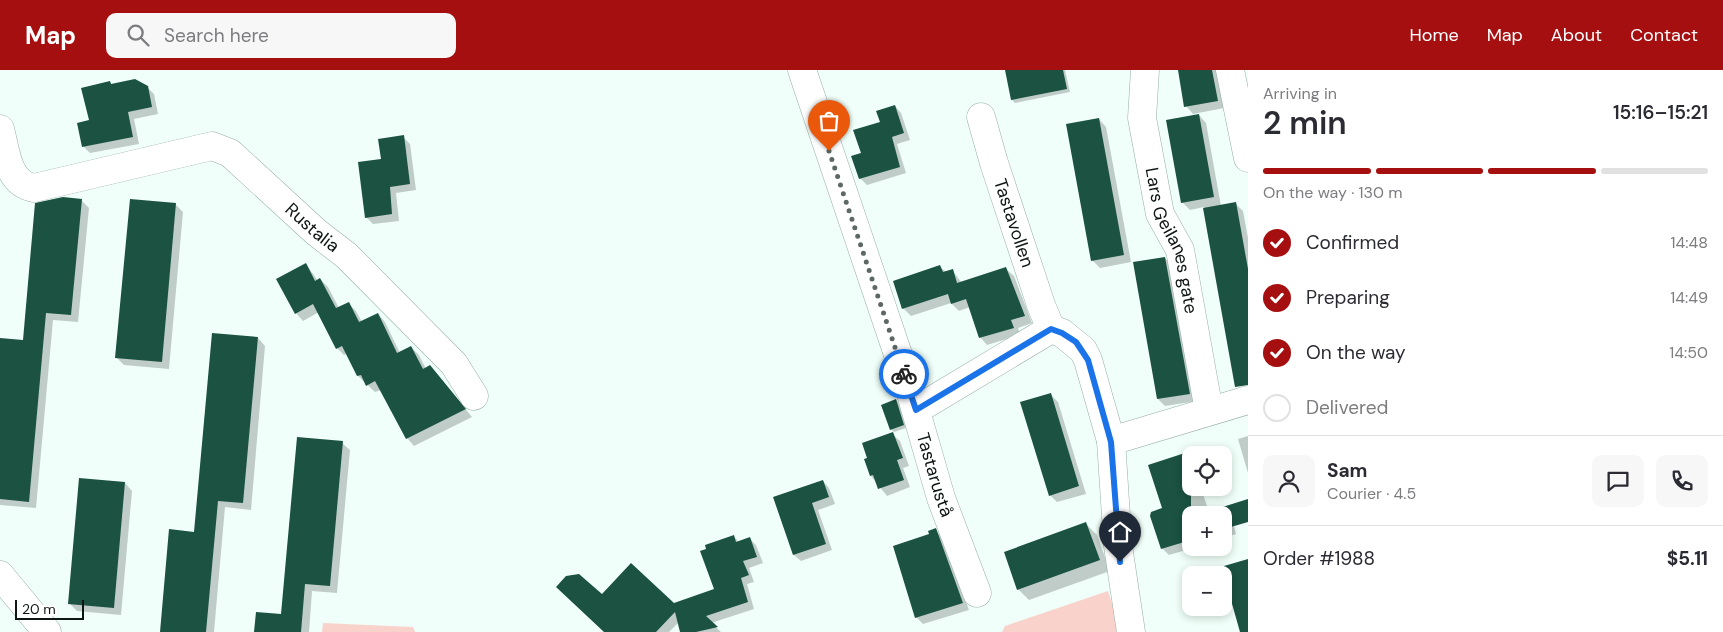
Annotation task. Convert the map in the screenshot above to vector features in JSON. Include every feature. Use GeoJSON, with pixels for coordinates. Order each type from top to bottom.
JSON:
{"type":"FeatureCollection","features":[{"type":"Feature","properties":{"kind":"street","name":"Tastarustå"},"geometry":{"type":"LineString","coordinates":[[802,70],[916,410],[941,498],[977,593]]}},
{"type":"Feature","properties":{"kind":"street","name":"Lars Geilanes gate"},"geometry":{"type":"LineString","coordinates":[[1145,70],[1142,118],[1160,214],[1180,250],[1209,411]]}},
{"type":"Feature","properties":{"kind":"street"},"geometry":{"type":"LineString","coordinates":[[1230,70],[1248,158]]}},
{"type":"Feature","properties":{"kind":"street","name":"Tastavollen"},"geometry":{"type":"LineString","coordinates":[[981,116],[994,163],[1041,305],[1051,329]]}},
{"type":"Feature","properties":{"kind":"street","name":"Rustalia"},"geometry":{"type":"LineString","coordinates":[[0,129],[12,174],[26,186],[34,188],[212,146],[230,153],[316,232],[347,256],[454,364],[474,396]]}},
{"type":"Feature","properties":{"kind":"street"},"geometry":{"type":"LineString","coordinates":[[916,410],[1051,329],[1062,333],[1083,350],[1088,360],[1111,442],[1118,546],[1131,632]]}},
{"type":"Feature","properties":{"kind":"street"},"geometry":{"type":"LineString","coordinates":[[1111,442],[1248,400]]}},
{"type":"Feature","properties":{"kind":"street"},"geometry":{"type":"LineString","coordinates":[[0,575],[48,632]]}},
{"type":"Feature","properties":{"kind":"shaded area"},"geometry":{"type":"Polygon","coordinates":[[[1108,591],[1121,632],[1002,632],[1005,626],[1108,591]]]}},
{"type":"Feature","properties":{"kind":"shaded area"},"geometry":{"type":"Polygon","coordinates":[[[323,623],[413,627],[415,632],[322,632],[323,623]]]}},
{"type":"Feature","properties":{"kind":"building"},"geometry":{"type":"Polygon","coordinates":[[[1005,70],[1063,70],[1067,89],[1011,100],[1005,70]]]}},
{"type":"Feature","properties":{"kind":"building"},"geometry":{"type":"Polygon","coordinates":[[[1178,70],[1212,70],[1218,101],[1184,107],[1178,70]]]}},
{"type":"Feature","properties":{"kind":"building"},"geometry":{"type":"Polygon","coordinates":[[[135,79],[148,86],[152,107],[128,112],[133,137],[82,147],[77,123],[89,120],[81,88],[110,81],[111,84],[135,79]]]}},
{"type":"Feature","properties":{"kind":"building"},"geometry":{"type":"Polygon","coordinates":[[[895,105],[904,133],[892,137],[900,167],[859,179],[851,156],[861,153],[853,130],[880,122],[876,111],[895,105]]]}},
{"type":"Feature","properties":{"kind":"building"},"geometry":{"type":"Polygon","coordinates":[[[1199,114],[1214,197],[1181,203],[1166,120],[1199,114]]]}},
{"type":"Feature","properties":{"kind":"building"},"geometry":{"type":"Polygon","coordinates":[[[1099,118],[1124,255],[1091,261],[1066,124],[1099,118]]]}},
{"type":"Feature","properties":{"kind":"building"},"geometry":{"type":"Polygon","coordinates":[[[404,135],[410,184],[390,187],[392,214],[365,218],[358,162],[381,159],[378,139],[404,135]]]}},
{"type":"Feature","properties":{"kind":"building"},"geometry":{"type":"Polygon","coordinates":[[[63,197],[82,199],[71,315],[46,313],[29,502],[0,499],[0,338],[23,340],[35,203],[63,197]]]}},
{"type":"Feature","properties":{"kind":"building"},"geometry":{"type":"Polygon","coordinates":[[[130,199],[176,203],[162,362],[115,358],[130,199]]]}},
{"type":"Feature","properties":{"kind":"building"},"geometry":{"type":"Polygon","coordinates":[[[1236,202],[1248,269],[1248,385],[1235,387],[1203,208],[1236,202]]]}},
{"type":"Feature","properties":{"kind":"building"},"geometry":{"type":"Polygon","coordinates":[[[1165,257],[1190,394],[1157,399],[1133,262],[1165,257]]]}},
{"type":"Feature","properties":{"kind":"building"},"geometry":{"type":"Polygon","coordinates":[[[306,263],[315,281],[320,278],[336,308],[349,302],[359,322],[378,313],[397,353],[411,346],[423,369],[430,365],[466,409],[406,439],[375,381],[366,386],[361,375],[357,376],[342,346],[336,349],[313,304],[295,314],[276,279],[306,263]]]}},
{"type":"Feature","properties":{"kind":"building"},"geometry":{"type":"Polygon","coordinates":[[[940,265],[943,272],[953,269],[957,283],[1006,267],[1025,316],[1011,320],[1014,328],[979,338],[966,299],[951,304],[948,294],[902,309],[893,281],[940,265]]]}},
{"type":"Feature","properties":{"kind":"building"},"geometry":{"type":"Polygon","coordinates":[[[212,333],[258,337],[243,503],[218,501],[206,632],[160,632],[169,529],[194,532],[212,333]]]}},
{"type":"Feature","properties":{"kind":"building"},"geometry":{"type":"Polygon","coordinates":[[[1051,393],[1079,486],[1049,496],[1020,402],[1051,393]]]}},
{"type":"Feature","properties":{"kind":"building"},"geometry":{"type":"Polygon","coordinates":[[[896,399],[904,425],[890,430],[881,405],[896,399]]]}},
{"type":"Feature","properties":{"kind":"building"},"geometry":{"type":"Polygon","coordinates":[[[893,432],[903,458],[897,460],[904,480],[878,489],[873,475],[870,476],[864,459],[867,458],[862,443],[893,432]]]}},
{"type":"Feature","properties":{"kind":"building"},"geometry":{"type":"Polygon","coordinates":[[[297,437],[343,441],[330,586],[305,584],[301,632],[254,632],[256,612],[281,614],[297,437]]]}},
{"type":"Feature","properties":{"kind":"building"},"geometry":{"type":"Polygon","coordinates":[[[1182,454],[1182,496],[1191,496],[1191,506],[1182,506],[1182,543],[1161,549],[1150,516],[1151,512],[1162,508],[1148,465],[1182,454]]]}},
{"type":"Feature","properties":{"kind":"building"},"geometry":{"type":"Polygon","coordinates":[[[79,478],[125,482],[114,608],[68,604],[79,478]]]}},
{"type":"Feature","properties":{"kind":"building"},"geometry":{"type":"Polygon","coordinates":[[[823,480],[829,497],[812,503],[826,544],[793,555],[773,497],[823,480]]]}},
{"type":"Feature","properties":{"kind":"building"},"geometry":{"type":"Polygon","coordinates":[[[1248,499],[1248,522],[1232,527],[1232,506],[1226,506],[1248,499]]]}},
{"type":"Feature","properties":{"kind":"building"},"geometry":{"type":"Polygon","coordinates":[[[1086,522],[1100,560],[1017,590],[1004,552],[1086,522]]]}},
{"type":"Feature","properties":{"kind":"building"},"geometry":{"type":"Polygon","coordinates":[[[936,528],[963,603],[915,618],[893,546],[929,534],[928,531],[936,528]]]}},
{"type":"Feature","properties":{"kind":"building"},"geometry":{"type":"Polygon","coordinates":[[[734,535],[736,542],[750,537],[757,557],[743,561],[749,575],[741,578],[748,602],[706,616],[718,627],[696,632],[680,632],[675,612],[656,632],[604,632],[556,587],[566,576],[579,574],[602,594],[631,563],[674,603],[714,589],[700,551],[706,549],[705,545],[734,535]]]}},
{"type":"Feature","properties":{"kind":"building"},"geometry":{"type":"Polygon","coordinates":[[[1248,559],[1248,632],[1240,632],[1232,604],[1232,566],[1224,566],[1248,559]]]}},
{"type":"Feature","properties":{"kind":"way so far"},"geometry":{"type":"LineString","coordinates":[[829,151],[904,374]]}},
{"type":"Feature","properties":{"kind":"route"},"geometry":{"type":"LineString","coordinates":[[904,374],[916,410],[1051,329],[1062,333],[1076,342],[1088,360],[1111,442],[1120,562]]}}]}
